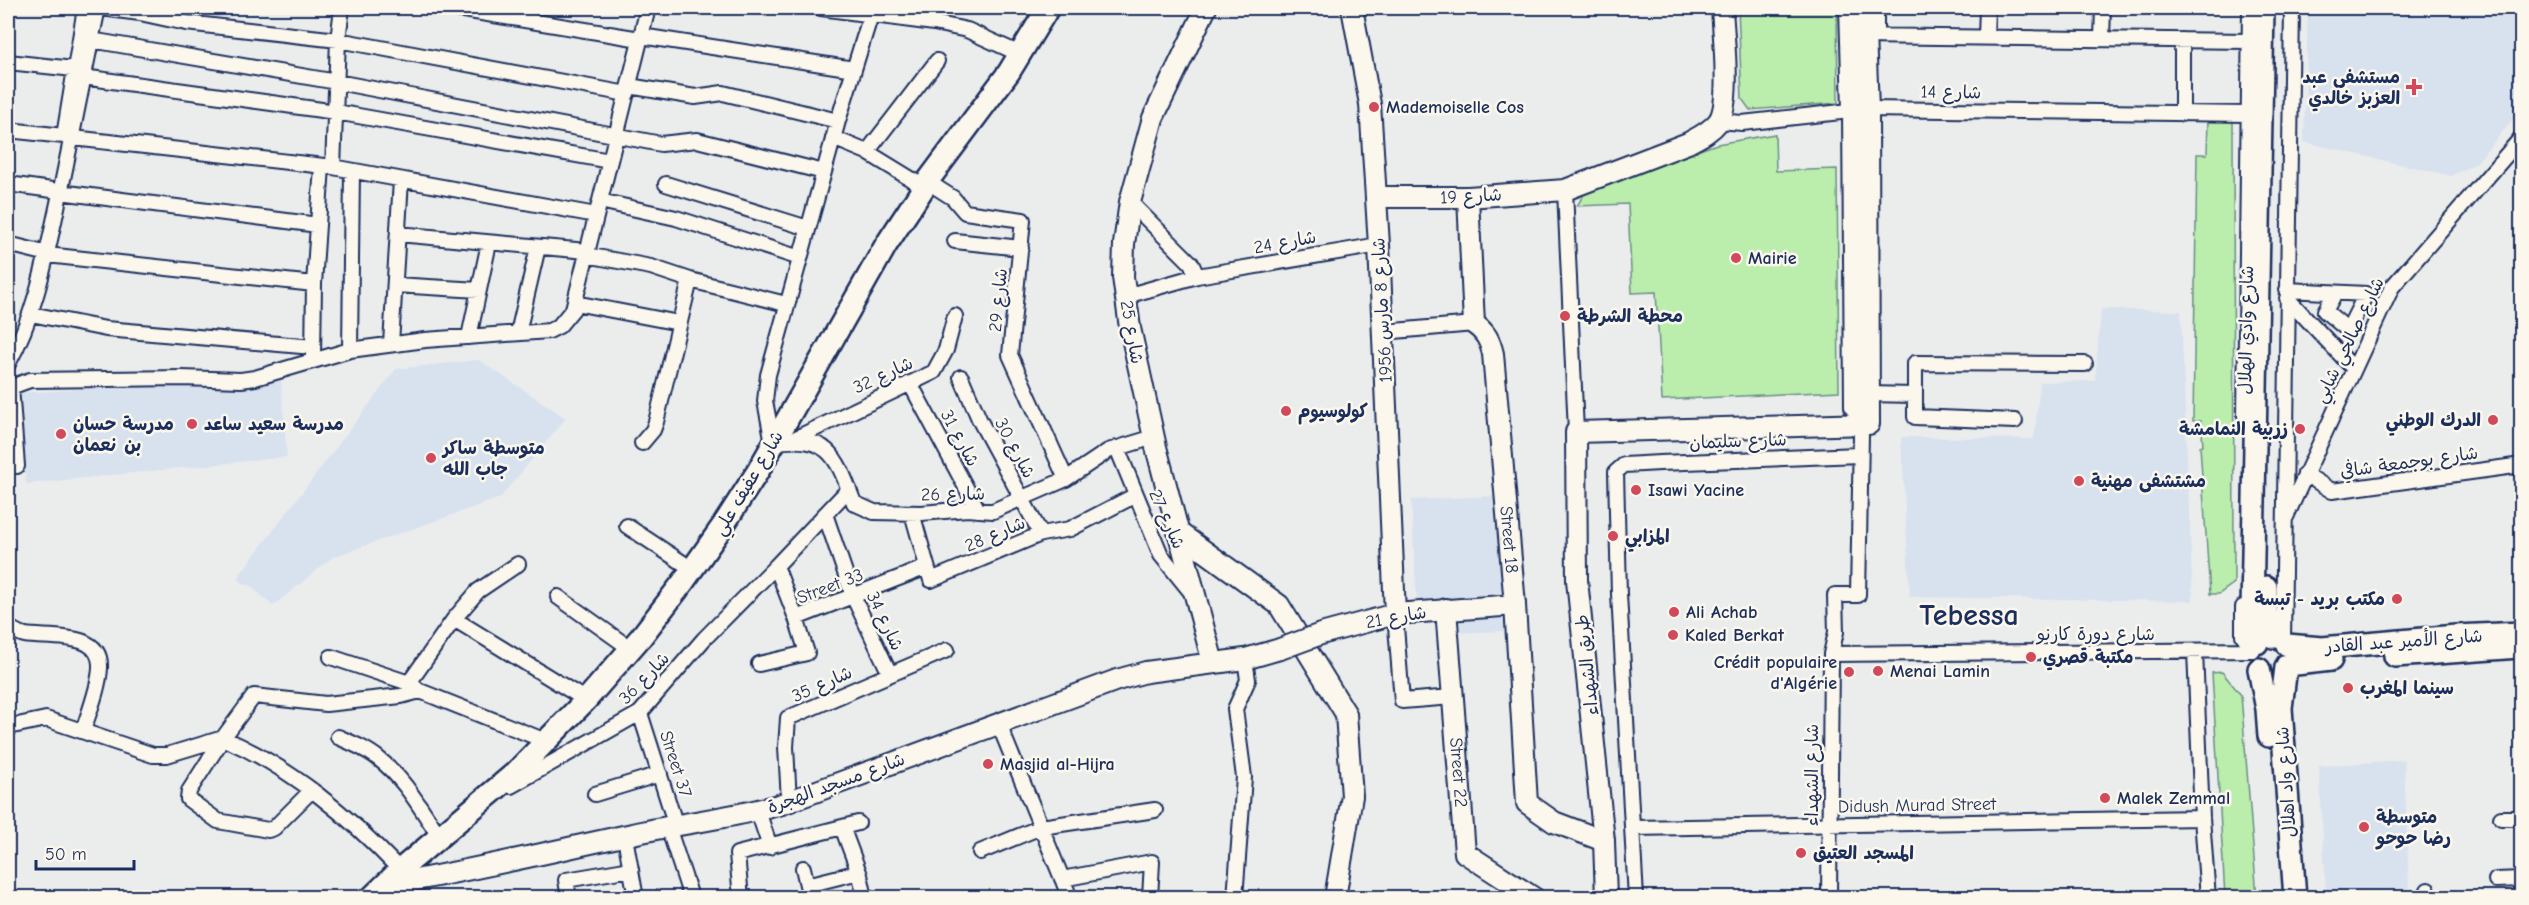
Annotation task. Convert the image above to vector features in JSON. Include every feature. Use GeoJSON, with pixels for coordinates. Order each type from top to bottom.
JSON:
{"type":"FeatureCollection","features":[{"type":"Feature","properties":{"kind":"main road","name":"شارع عفيف علي"},"geometry":{"type":"LineString","coordinates":[[379,894],[400,870],[482,801],[586,700],[631,649],[692,569],[783,441],[886,245],[926,184],[1009,72],[1048,8]]}},
{"type":"Feature","properties":{"kind":"main road","name":"شارع وادي الهلال"},"geometry":{"type":"LineString","coordinates":[[2263,8],[2252,611],[2273,652]]}},
{"type":"Feature","properties":{"kind":"main road","name":"شارع وادي الهلال"},"geometry":{"type":"LineString","coordinates":[[2273,652],[2266,604],[2277,8]]}},
{"type":"Feature","properties":{"kind":"main road","name":"شارع الأمير عبد القادر"},"geometry":{"type":"LineString","coordinates":[[2273,652],[2456,636],[2522,633]]}},
{"type":"Feature","properties":{"kind":"main road","name":"شارع الأمير عبد القادر"},"geometry":{"type":"LineString","coordinates":[[2273,652],[2310,661],[2522,647]]}},
{"type":"Feature","properties":{"kind":"main road","name":"شارع واد اهلال"},"geometry":{"type":"LineString","coordinates":[[2273,652],[2267,709],[2281,897]]}},
{"type":"Feature","properties":{"kind":"main road","name":"شارع واد اهلال"},"geometry":{"type":"LineString","coordinates":[[2273,652],[2281,708],[2295,897]]}},
{"type":"Feature","properties":{"kind":"street"},"geometry":{"type":"LineString","coordinates":[[8,364],[31,314],[68,137],[79,73],[85,8]]}},
{"type":"Feature","properties":{"kind":"street"},"geometry":{"type":"LineString","coordinates":[[79,73],[99,8],[140,13],[186,23],[338,40],[628,90],[695,97],[723,93],[838,121]]}},
{"type":"Feature","properties":{"kind":"street"},"geometry":{"type":"LineString","coordinates":[[313,353],[318,225],[336,112],[338,40],[342,8]]}},
{"type":"Feature","properties":{"kind":"street"},"geometry":{"type":"LineString","coordinates":[[451,8],[854,69]]}},
{"type":"Feature","properties":{"kind":"street"},"geometry":{"type":"LineString","coordinates":[[31,314],[106,329],[313,353],[549,331],[559,326],[573,309],[648,8]]}},
{"type":"Feature","properties":{"kind":"street"},"geometry":{"type":"LineString","coordinates":[[821,8],[872,11],[967,30],[1020,54]]}},
{"type":"Feature","properties":{"kind":"street","name":"شارع 25"},"geometry":{"type":"LineString","coordinates":[[1206,8],[1153,118],[1130,202],[1124,243],[1123,277],[1130,328],[1154,436],[1213,663]]}},
{"type":"Feature","properties":{"kind":"street","name":"شارع 8 مارس 1956"},"geometry":{"type":"LineString","coordinates":[[1352,8],[1370,104],[1379,245],[1395,614]]}},
{"type":"Feature","properties":{"kind":"street"},"geometry":{"type":"LineString","coordinates":[[1719,121],[1726,93],[1722,8]]}},
{"type":"Feature","properties":{"kind":"street"},"geometry":{"type":"LineString","coordinates":[[1850,8],[1864,36]]}},
{"type":"Feature","properties":{"kind":"street"},"geometry":{"type":"LineString","coordinates":[[1862,428],[1861,110],[1864,8]]}},
{"type":"Feature","properties":{"kind":"street"},"geometry":{"type":"LineString","coordinates":[[1864,36],[1876,8]]}},
{"type":"Feature","properties":{"kind":"street"},"geometry":{"type":"LineString","coordinates":[[1986,37],[1987,8]]}},
{"type":"Feature","properties":{"kind":"street"},"geometry":{"type":"LineString","coordinates":[[2102,39],[2103,8]]}},
{"type":"Feature","properties":{"kind":"street","name":"شارع وادي الهلال"},"geometry":{"type":"LineString","coordinates":[[2250,8],[2243,635],[2273,652]]}},
{"type":"Feature","properties":{"kind":"street"},"geometry":{"type":"LineString","coordinates":[[2273,652],[2284,522],[2292,8]]}},
{"type":"Feature","properties":{"kind":"street"},"geometry":{"type":"LineString","coordinates":[[783,441],[765,401],[767,383],[786,304],[872,11]]}},
{"type":"Feature","properties":{"kind":"street"},"geometry":{"type":"LineString","coordinates":[[1864,36],[2249,41]]}},
{"type":"Feature","properties":{"kind":"street"},"geometry":{"type":"LineString","coordinates":[[91,40],[337,82],[661,144],[697,140],[824,172]]}},
{"type":"Feature","properties":{"kind":"street"},"geometry":{"type":"LineString","coordinates":[[2182,40],[2182,114]]}},
{"type":"Feature","properties":{"kind":"street"},"geometry":{"type":"LineString","coordinates":[[867,152],[937,61]]}},
{"type":"Feature","properties":{"kind":"street"},"geometry":{"type":"LineString","coordinates":[[8,62],[336,112],[610,160]]}},
{"type":"Feature","properties":{"kind":"street"},"geometry":{"type":"LineString","coordinates":[[1859,455],[1869,393],[1861,110]]}},
{"type":"Feature","properties":{"kind":"street","name":"شارع 14"},"geometry":{"type":"LineString","coordinates":[[1719,121],[1742,123],[1861,110],[2248,114]]}},
{"type":"Feature","properties":{"kind":"street","name":"شارع 19"},"geometry":{"type":"LineString","coordinates":[[1376,198],[1468,197],[1565,190],[1688,143],[1707,134],[1719,121]]}},
{"type":"Feature","properties":{"kind":"street"},"geometry":{"type":"LineString","coordinates":[[8,130],[328,167],[596,215]]}},
{"type":"Feature","properties":{"kind":"street","name":"شارع صالحي شابي"},"geometry":{"type":"LineString","coordinates":[[2284,522],[2392,287],[2522,137]]}},
{"type":"Feature","properties":{"kind":"street"},"geometry":{"type":"LineString","coordinates":[[833,138],[867,152],[926,184]]}},
{"type":"Feature","properties":{"kind":"street"},"geometry":{"type":"LineString","coordinates":[[350,350],[352,171]]}},
{"type":"Feature","properties":{"kind":"street"},"geometry":{"type":"LineString","coordinates":[[391,344],[402,180]]}},
{"type":"Feature","properties":{"kind":"street"},"geometry":{"type":"LineString","coordinates":[[8,184],[318,225]]}},
{"type":"Feature","properties":{"kind":"street"},"geometry":{"type":"LineString","coordinates":[[666,184],[808,228]]}},
{"type":"Feature","properties":{"kind":"street","name":"شارع 29"},"geometry":{"type":"LineString","coordinates":[[926,184],[953,198],[966,212],[1023,220],[1010,355],[1066,479]]}},
{"type":"Feature","properties":{"kind":"street","name":"طريق الشهداء"},"geometry":{"type":"LineString","coordinates":[[1565,190],[1576,432],[1577,580],[1604,841],[1606,897]]}},
{"type":"Feature","properties":{"kind":"street"},"geometry":{"type":"LineString","coordinates":[[1383,332],[1474,324],[1468,197]]}},
{"type":"Feature","properties":{"kind":"street"},"geometry":{"type":"LineString","coordinates":[[600,201],[676,218],[800,258]]}},
{"type":"Feature","properties":{"kind":"street"},"geometry":{"type":"LineString","coordinates":[[1130,202],[1191,263],[1197,276]]}},
{"type":"Feature","properties":{"kind":"street"},"geometry":{"type":"LineString","coordinates":[[398,234],[587,253],[651,267],[690,280],[786,304]]}},
{"type":"Feature","properties":{"kind":"street"},"geometry":{"type":"LineString","coordinates":[[955,241],[1021,248]]}},
{"type":"Feature","properties":{"kind":"street"},"geometry":{"type":"LineString","coordinates":[[469,337],[489,243]]}},
{"type":"Feature","properties":{"kind":"street"},"geometry":{"type":"LineString","coordinates":[[8,244],[43,254],[314,284]]}},
{"type":"Feature","properties":{"kind":"street","name":"شارع 24"},"geometry":{"type":"LineString","coordinates":[[1126,296],[1197,276],[1379,245]]}},
{"type":"Feature","properties":{"kind":"street"},"geometry":{"type":"LineString","coordinates":[[518,333],[538,247]]}},
{"type":"Feature","properties":{"kind":"street"},"geometry":{"type":"LineString","coordinates":[[8,344],[43,254]]}},
{"type":"Feature","properties":{"kind":"street"},"geometry":{"type":"LineString","coordinates":[[642,442],[656,423],[690,280]]}},
{"type":"Feature","properties":{"kind":"street"},"geometry":{"type":"LineString","coordinates":[[395,285],[479,290]]}},
{"type":"Feature","properties":{"kind":"street"},"geometry":{"type":"LineString","coordinates":[[2287,294],[2335,293]]}},
{"type":"Feature","properties":{"kind":"street"},"geometry":{"type":"LineString","coordinates":[[2287,294],[2353,368]]}},
{"type":"Feature","properties":{"kind":"street"},"geometry":{"type":"LineString","coordinates":[[574,303],[679,323]]}},
{"type":"Feature","properties":{"kind":"street","name":"شارع 32"},"geometry":{"type":"LineString","coordinates":[[783,441],[934,372],[946,350],[955,316]]}},
{"type":"Feature","properties":{"kind":"street","name":"Street 18"},"geometry":{"type":"LineString","coordinates":[[1474,324],[1490,341],[1494,354],[1515,605],[1527,803],[1554,822],[1604,841]]}},
{"type":"Feature","properties":{"kind":"street"},"geometry":{"type":"LineString","coordinates":[[8,463],[17,466],[9,387],[30,380],[182,378],[241,380],[277,372],[313,353]]}},
{"type":"Feature","properties":{"kind":"street"},"geometry":{"type":"LineString","coordinates":[[2015,421],[1915,417],[1915,363],[2085,364]]}},
{"type":"Feature","properties":{"kind":"street","name":"شارع 30"},"geometry":{"type":"LineString","coordinates":[[961,377],[980,421],[1041,534]]}},
{"type":"Feature","properties":{"kind":"street","name":"شارع 31"},"geometry":{"type":"LineString","coordinates":[[910,383],[978,510]]}},
{"type":"Feature","properties":{"kind":"street"},"geometry":{"type":"LineString","coordinates":[[1869,393],[1914,395]]}},
{"type":"Feature","properties":{"kind":"street"},"geometry":{"type":"LineString","coordinates":[[1576,432],[1862,428]]}},
{"type":"Feature","properties":{"kind":"street","name":"شارع 26"},"geometry":{"type":"LineString","coordinates":[[783,441],[822,446],[838,461],[854,503],[874,512],[912,513],[993,511],[1066,479],[1108,451],[1154,436]]}},
{"type":"Feature","properties":{"kind":"street","name":"شارع 27"},"geometry":{"type":"LineString","coordinates":[[1117,448],[1161,555],[1196,598]]}},
{"type":"Feature","properties":{"kind":"street","name":"شارع سليمان"},"geometry":{"type":"LineString","coordinates":[[1634,828],[1619,594],[1615,475],[1619,467],[1672,462],[1859,455]]}},
{"type":"Feature","properties":{"kind":"street","name":"شارع الشهداء"},"geometry":{"type":"LineString","coordinates":[[1829,897],[1831,654],[1836,632],[1835,595],[1858,595],[1859,455]]}},
{"type":"Feature","properties":{"kind":"street","name":"شارع بوجمعة شافي"},"geometry":{"type":"LineString","coordinates":[[2305,474],[2332,491],[2522,465]]}},
{"type":"Feature","properties":{"kind":"street"},"geometry":{"type":"LineString","coordinates":[[776,566],[849,489]]}},
{"type":"Feature","properties":{"kind":"street","name":"شارع 28"},"geometry":{"type":"LineString","coordinates":[[927,567],[931,580],[1041,534],[1070,530],[1136,495]]}},
{"type":"Feature","properties":{"kind":"street"},"geometry":{"type":"LineString","coordinates":[[912,513],[927,567]]}},
{"type":"Feature","properties":{"kind":"street","name":"شارع 34"},"geometry":{"type":"LineString","coordinates":[[825,514],[853,596],[890,674]]}},
{"type":"Feature","properties":{"kind":"street"},"geometry":{"type":"LineString","coordinates":[[627,526],[692,569]]}},
{"type":"Feature","properties":{"kind":"street"},"geometry":{"type":"LineString","coordinates":[[1178,532],[1279,605],[1346,714],[1352,796],[1335,897]]}},
{"type":"Feature","properties":{"kind":"street"},"geometry":{"type":"LineString","coordinates":[[312,790],[274,828],[268,830],[218,821],[188,799],[189,790],[254,696],[326,704],[401,696],[415,687],[454,619],[478,591],[518,564]]}},
{"type":"Feature","properties":{"kind":"street","name":"Street 33"},"geometry":{"type":"LineString","coordinates":[[776,566],[796,618],[927,567]]}},
{"type":"Feature","properties":{"kind":"street","name":"شارع 36"},"geometry":{"type":"LineString","coordinates":[[482,801],[640,713],[704,639],[776,566]]}},
{"type":"Feature","properties":{"kind":"street"},"geometry":{"type":"LineString","coordinates":[[558,597],[631,649]]}},
{"type":"Feature","properties":{"kind":"street","name":"شارع 21"},"geometry":{"type":"LineString","coordinates":[[1280,648],[1321,634],[1395,614],[1515,605]]}},
{"type":"Feature","properties":{"kind":"street","name":"Street 22"},"geometry":{"type":"LineString","coordinates":[[1446,609],[1465,853],[1534,897]]}},
{"type":"Feature","properties":{"kind":"street"},"geometry":{"type":"LineString","coordinates":[[1395,614],[1402,701],[1453,697]]}},
{"type":"Feature","properties":{"kind":"street"},"geometry":{"type":"LineString","coordinates":[[759,664],[807,653],[796,618]]}},
{"type":"Feature","properties":{"kind":"street"},"geometry":{"type":"LineString","coordinates":[[454,619],[586,700]]}},
{"type":"Feature","properties":{"kind":"street"},"geometry":{"type":"LineString","coordinates":[[8,627],[22,634],[77,639],[90,645],[100,658],[100,670],[83,731]]}},
{"type":"Feature","properties":{"kind":"street","name":"شارع مسجد الهجرة"},"geometry":{"type":"LineString","coordinates":[[379,894],[625,837],[758,811],[1117,680],[1146,672],[1245,659],[1280,648]]}},
{"type":"Feature","properties":{"kind":"street","name":"شارع 35"},"geometry":{"type":"LineString","coordinates":[[789,801],[786,747],[788,718],[947,650]]}},
{"type":"Feature","properties":{"kind":"street"},"geometry":{"type":"LineString","coordinates":[[2195,651],[2202,818],[2208,897]]}},
{"type":"Feature","properties":{"kind":"street","name":"شارع دورة كارنو"},"geometry":{"type":"LineString","coordinates":[[1831,654],[2273,652]]}},
{"type":"Feature","properties":{"kind":"street"},"geometry":{"type":"LineString","coordinates":[[331,657],[415,687],[546,741]]}},
{"type":"Feature","properties":{"kind":"street"},"geometry":{"type":"LineString","coordinates":[[1235,897],[1244,777],[1235,710],[1248,680],[1245,659]]}},
{"type":"Feature","properties":{"kind":"street","name":"Street 37"},"geometry":{"type":"LineString","coordinates":[[640,713],[660,774],[690,891],[689,897]]}},
{"type":"Feature","properties":{"kind":"street"},"geometry":{"type":"LineString","coordinates":[[8,727],[46,719],[153,755],[167,755],[223,738],[253,752],[312,790],[363,831],[400,870]]}},
{"type":"Feature","properties":{"kind":"street"},"geometry":{"type":"LineString","coordinates":[[998,722],[1062,879],[1066,896]]}},
{"type":"Feature","properties":{"kind":"street"},"geometry":{"type":"LineString","coordinates":[[338,736],[381,760],[400,781],[440,837]]}},
{"type":"Feature","properties":{"kind":"street"},"geometry":{"type":"LineString","coordinates":[[595,794],[660,774]]}},
{"type":"Feature","properties":{"kind":"street"},"geometry":{"type":"LineString","coordinates":[[980,852],[1041,827],[1155,810]]}},
{"type":"Feature","properties":{"kind":"street"},"geometry":{"type":"LineString","coordinates":[[758,811],[770,847]]}},
{"type":"Feature","properties":{"kind":"street","name":"Didush Murad Street"},"geometry":{"type":"LineString","coordinates":[[1634,828],[2202,818]]}},
{"type":"Feature","properties":{"kind":"street"},"geometry":{"type":"LineString","coordinates":[[2500,818],[2522,818]]}},
{"type":"Feature","properties":{"kind":"street"},"geometry":{"type":"LineString","coordinates":[[741,897],[737,854],[858,823]]}},
{"type":"Feature","properties":{"kind":"street"},"geometry":{"type":"LineString","coordinates":[[842,827],[859,872],[865,897]]}},
{"type":"Feature","properties":{"kind":"street"},"geometry":{"type":"LineString","coordinates":[[1634,828],[1636,897]]}},
{"type":"Feature","properties":{"kind":"street"},"geometry":{"type":"LineString","coordinates":[[625,837],[636,897]]}},
{"type":"Feature","properties":{"kind":"street"},"geometry":{"type":"LineString","coordinates":[[1062,879],[1152,862],[1149,897]]}},
{"type":"Feature","properties":{"kind":"street"},"geometry":{"type":"LineString","coordinates":[[803,868],[808,891],[859,872]]}},
{"type":"Feature","properties":{"kind":"street"},"geometry":{"type":"LineString","coordinates":[[568,897],[566,880],[631,869]]}},
{"type":"Feature","properties":{"kind":"street"},"geometry":{"type":"LineString","coordinates":[[2496,880],[2522,879]]}},
{"type":"Feature","properties":{"kind":"street"},"geometry":{"type":"LineString","coordinates":[[379,894],[408,897]]}},
{"type":"Feature","properties":{"kind":"shaded area","name":"مستشفى عبد العزبز خالدي"},"geometry":{"type":"Polygon","coordinates":[[[2308,8],[2521,8],[2521,110],[2475,164],[2451,176],[2304,142],[2308,8]]]}},
{"type":"Feature","properties":{"kind":"shaded area"},"geometry":{"type":"Polygon","coordinates":[[[2101,309],[2181,311],[2193,601],[1910,597],[1901,437],[2034,439],[2040,382],[2095,381],[2101,309]]]}},
{"type":"Feature","properties":{"kind":"shaded area","name":"متوسطة ساكر جاب الله"},"geometry":{"type":"Polygon","coordinates":[[[479,360],[566,418],[500,498],[333,557],[273,606],[250,585],[244,584],[237,578],[396,369],[479,360]]]}},
{"type":"Feature","properties":{"kind":"shaded area","name":"مدرسة سعيد ساعد"},"geometry":{"type":"Polygon","coordinates":[[[281,380],[287,457],[26,484],[18,393],[171,384],[240,388],[281,380]]]}},
{"type":"Feature","properties":{"kind":"shaded area"},"geometry":{"type":"Polygon","coordinates":[[[1497,496],[1507,631],[1452,633],[1453,602],[1417,604],[1411,500],[1497,496]]]}},
{"type":"Feature","properties":{"kind":"shaded area","name":"متوسطة رضا حوحو"},"geometry":{"type":"Polygon","coordinates":[[[2404,760],[2409,888],[2326,893],[2319,766],[2404,760]]]}},
{"type":"Feature","properties":{"kind":"green space"},"geometry":{"type":"Polygon","coordinates":[[[1738,8],[1837,8],[1838,103],[1750,110],[1742,99],[1738,8]]]}},
{"type":"Feature","properties":{"kind":"green space"},"geometry":{"type":"Polygon","coordinates":[[[2208,120],[2233,120],[2234,583],[2219,594],[2210,594],[2200,446],[2203,445],[2201,421],[2193,421],[2197,154],[2207,154],[2208,120]]]}},
{"type":"Feature","properties":{"kind":"green space"},"geometry":{"type":"Polygon","coordinates":[[[1775,134],[1776,171],[1837,169],[1839,391],[1662,400],[1656,292],[1632,293],[1628,204],[1577,206],[1584,194],[1593,187],[1717,144],[1775,134]]]}},
{"type":"Feature","properties":{"kind":"green space"},"geometry":{"type":"Polygon","coordinates":[[[2222,672],[2241,695],[2257,897],[2225,897],[2212,673],[2222,672]]]}},
{"type":"Feature","properties":{"kind":"place","name":"مستشفى عبد العزبز خالدي"},"geometry":{"type":"Point","coordinates":[2414,87]}},
{"type":"Feature","properties":{"kind":"place","name":"Mademoiselle Cos"},"geometry":{"type":"Point","coordinates":[1374,107]}},
{"type":"Feature","properties":{"kind":"place","name":"Mairie"},"geometry":{"type":"Point","coordinates":[1736,258]}},
{"type":"Feature","properties":{"kind":"place","name":"محطة الشرطة"},"geometry":{"type":"Point","coordinates":[1565,316]}},
{"type":"Feature","properties":{"kind":"place","name":"كولوسيوم"},"geometry":{"type":"Point","coordinates":[1286,411]}},
{"type":"Feature","properties":{"kind":"place","name":"الدرك الوطني"},"geometry":{"type":"Point","coordinates":[2493,420]}},
{"type":"Feature","properties":{"kind":"place","name":"مدرسة سعيد ساعد"},"geometry":{"type":"Point","coordinates":[192,424]}},
{"type":"Feature","properties":{"kind":"place","name":"زربية النمامشة"},"geometry":{"type":"Point","coordinates":[2300,429]}},
{"type":"Feature","properties":{"kind":"place","name":"مدرسة حسان بن نعمان"},"geometry":{"type":"Point","coordinates":[61,434]}},
{"type":"Feature","properties":{"kind":"place","name":"متوسطة ساكر جاب الله"},"geometry":{"type":"Point","coordinates":[431,458]}},
{"type":"Feature","properties":{"kind":"place","name":"مشتشفى مهنية"},"geometry":{"type":"Point","coordinates":[2079,481]}},
{"type":"Feature","properties":{"kind":"place","name":"Isawi Yacine"},"geometry":{"type":"Point","coordinates":[1636,490]}},
{"type":"Feature","properties":{"kind":"place","name":"المزابي"},"geometry":{"type":"Point","coordinates":[1613,536]}},
{"type":"Feature","properties":{"kind":"place","name":"مكتب بريد - تبسة"},"geometry":{"type":"Point","coordinates":[2397,599]}},
{"type":"Feature","properties":{"kind":"place","name":"Ali Achab"},"geometry":{"type":"Point","coordinates":[1674,612]}},
{"type":"Feature","properties":{"kind":"place","name":"Kaled Berkat"},"geometry":{"type":"Point","coordinates":[1673,635]}},
{"type":"Feature","properties":{"kind":"place","name":"مكتبة قصري"},"geometry":{"type":"Point","coordinates":[2031,657]}},
{"type":"Feature","properties":{"kind":"place","name":"Menai Lamin"},"geometry":{"type":"Point","coordinates":[1878,671]}},
{"type":"Feature","properties":{"kind":"place","name":"Crédit populaire d'Algérie"},"geometry":{"type":"Point","coordinates":[1849,672]}},
{"type":"Feature","properties":{"kind":"place","name":"سينما المغرب"},"geometry":{"type":"Point","coordinates":[2348,688]}},
{"type":"Feature","properties":{"kind":"place","name":"Masjid al-Hijra"},"geometry":{"type":"Point","coordinates":[988,764]}},
{"type":"Feature","properties":{"kind":"place","name":"Malek Zemmal"},"geometry":{"type":"Point","coordinates":[2105,798]}},
{"type":"Feature","properties":{"kind":"place","name":"متوسطة رضا حوحو"},"geometry":{"type":"Point","coordinates":[2364,827]}},
{"type":"Feature","properties":{"kind":"place","name":"المسجد العتيق"},"geometry":{"type":"Point","coordinates":[1801,853]}},
{"type":"Feature","properties":{"kind":"district","name":"Tebessa"},"geometry":{"type":"Point","coordinates":[1969,615]}}]}
